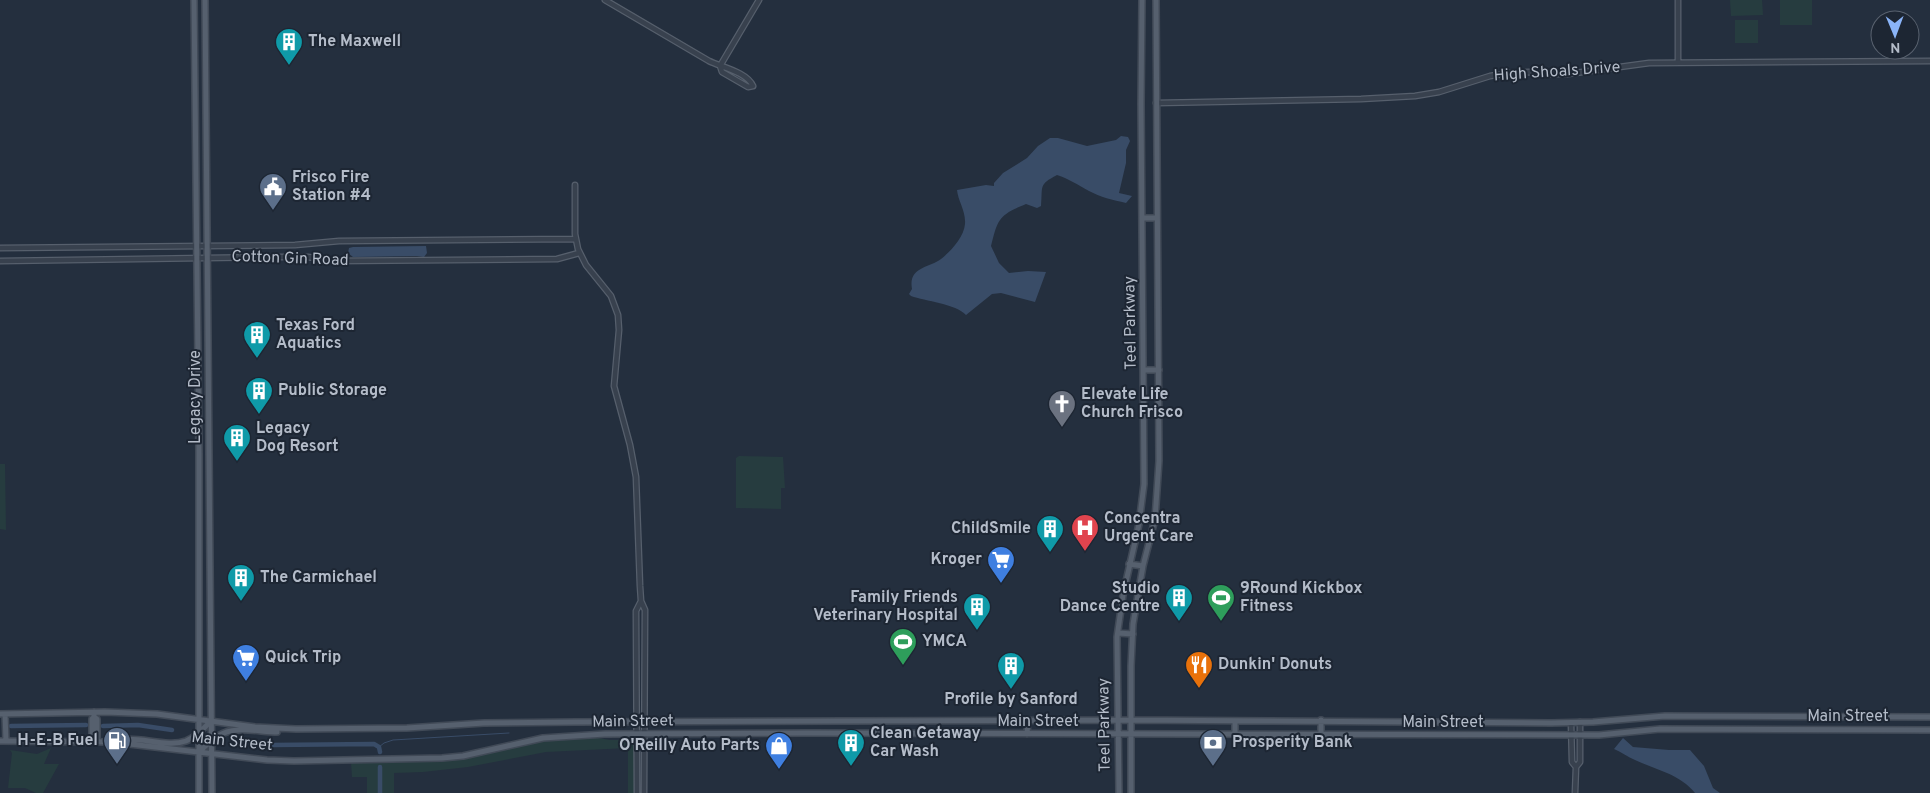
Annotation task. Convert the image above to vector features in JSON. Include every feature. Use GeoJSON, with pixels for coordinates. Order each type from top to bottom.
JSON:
{"type":"FeatureCollection","features":[{"type":"Feature","properties":{"kind":"main road","name":"Legacy Drive"},"geometry":{"type":"LineString","coordinates":[[194,0],[199,453],[200,792]]}},
{"type":"Feature","properties":{"kind":"main road","name":"Legacy Drive"},"geometry":{"type":"LineString","coordinates":[[205,0],[212,793]]}},
{"type":"Feature","properties":{"kind":"main road","name":"Teel Parkway"},"geometry":{"type":"LineString","coordinates":[[1119,793],[1116,662],[1118,633],[1129,564],[1139,524],[1143,490],[1142,0]]}},
{"type":"Feature","properties":{"kind":"main road","name":"Teel Parkway"},"geometry":{"type":"LineString","coordinates":[[1131,793],[1131,666],[1133,634],[1142,566],[1155,519],[1159,485],[1156,0]]}},
{"type":"Feature","properties":{"kind":"main road"},"geometry":{"type":"LineString","coordinates":[[1142,218],[1157,218]]}},
{"type":"Feature","properties":{"kind":"main road"},"geometry":{"type":"LineString","coordinates":[[198,370],[208,370]]}},
{"type":"Feature","properties":{"kind":"main road"},"geometry":{"type":"LineString","coordinates":[[1144,370],[1159,370]]}},
{"type":"Feature","properties":{"kind":"main road"},"geometry":{"type":"LineString","coordinates":[[199,453],[209,453]]}},
{"type":"Feature","properties":{"kind":"main road"},"geometry":{"type":"LineString","coordinates":[[199,541],[210,541]]}},
{"type":"Feature","properties":{"kind":"main road"},"geometry":{"type":"LineString","coordinates":[[1129,564],[1142,566]]}},
{"type":"Feature","properties":{"kind":"main road"},"geometry":{"type":"LineString","coordinates":[[199,632],[210,632]]}},
{"type":"Feature","properties":{"kind":"main road"},"geometry":{"type":"LineString","coordinates":[[1118,633],[1133,634]]}},
{"type":"Feature","properties":{"kind":"main road"},"geometry":{"type":"LineString","coordinates":[[3,714],[3,741]]}},
{"type":"Feature","properties":{"kind":"main road","name":"Main Street"},"geometry":{"type":"LineString","coordinates":[[3,714],[157,714],[267,728],[296,729],[408,728],[484,723],[734,721],[1321,720],[1571,723],[1665,716],[1930,717]]}},
{"type":"Feature","properties":{"kind":"main road"},"geometry":{"type":"LineString","coordinates":[[94,714],[92,719],[95,741]]}},
{"type":"Feature","properties":{"kind":"main road"},"geometry":{"type":"LineString","coordinates":[[1027,734],[1028,720]]}},
{"type":"Feature","properties":{"kind":"main road"},"geometry":{"type":"LineString","coordinates":[[1321,720],[1321,734]]}},
{"type":"Feature","properties":{"kind":"main road"},"geometry":{"type":"LineString","coordinates":[[112,742],[128,738],[180,742],[199,733],[211,721]]}},
{"type":"Feature","properties":{"kind":"main road"},"geometry":{"type":"LineString","coordinates":[[734,721],[735,733]]}},
{"type":"Feature","properties":{"kind":"main road"},"geometry":{"type":"LineString","coordinates":[[1235,721],[1235,735]]}},
{"type":"Feature","properties":{"kind":"main road"},"geometry":{"type":"LineString","coordinates":[[200,752],[218,736],[230,731],[284,732],[296,729]]}},
{"type":"Feature","properties":{"kind":"main road","name":"Main Street"},"geometry":{"type":"LineString","coordinates":[[3,741],[112,742],[268,760],[294,761],[418,760],[462,756],[552,737],[638,734],[1599,735],[1660,729],[1930,730]]}},
{"type":"Feature","properties":{"kind":"street"},"geometry":{"type":"LineString","coordinates":[[605,0],[720,66],[726,67],[751,81],[753,86],[748,87],[722,72],[720,66],[758,0]]}},
{"type":"Feature","properties":{"kind":"street"},"geometry":{"type":"LineString","coordinates":[[1678,0],[1678,62]]}},
{"type":"Feature","properties":{"kind":"street","name":"High Shoals Drive"},"geometry":{"type":"LineString","coordinates":[[1156,103],[1361,99],[1415,96],[1439,92],[1490,76],[1509,73],[1568,74],[1649,63],[1930,61]]}},
{"type":"Feature","properties":{"kind":"street"},"geometry":{"type":"LineString","coordinates":[[575,185],[575,239],[579,253],[586,265],[609,292],[618,315],[619,330],[614,386],[630,445],[636,477],[641,602],[644,610],[644,793]]}},
{"type":"Feature","properties":{"kind":"street","name":"Cotton Gin Road"},"geometry":{"type":"LineString","coordinates":[[0,248],[298,245],[339,241],[575,239]]}},
{"type":"Feature","properties":{"kind":"street"},"geometry":{"type":"LineString","coordinates":[[252,245],[252,257]]}},
{"type":"Feature","properties":{"kind":"street"},"geometry":{"type":"LineString","coordinates":[[280,245],[280,256]]}},
{"type":"Feature","properties":{"kind":"street"},"geometry":{"type":"LineString","coordinates":[[104,247],[104,260]]}},
{"type":"Feature","properties":{"kind":"street","name":"Cotton Gin Road"},"geometry":{"type":"LineString","coordinates":[[0,261],[280,256],[308,257],[334,261],[547,259],[567,257],[579,253]]}},
{"type":"Feature","properties":{"kind":"street"},"geometry":{"type":"LineString","coordinates":[[637,793],[636,611],[641,602]]}},
{"type":"Feature","properties":{"kind":"street"},"geometry":{"type":"LineString","coordinates":[[636,656],[644,656]]}},
{"type":"Feature","properties":{"kind":"street"},"geometry":{"type":"LineString","coordinates":[[1575,793],[1576,767],[1580,762],[1580,722]]}},
{"type":"Feature","properties":{"kind":"street"},"geometry":{"type":"LineString","coordinates":[[1571,723],[1572,762],[1576,767]]}},
{"type":"Feature","properties":{"kind":"green space"},"geometry":{"type":"Polygon","coordinates":[[[1730,0],[1762,0],[1763,15],[1731,16],[1730,0]]]}},
{"type":"Feature","properties":{"kind":"green space"},"geometry":{"type":"Polygon","coordinates":[[[1780,0],[1812,0],[1812,25],[1780,25],[1780,0]]]}},
{"type":"Feature","properties":{"kind":"green space"},"geometry":{"type":"Polygon","coordinates":[[[1735,20],[1758,20],[1758,43],[1735,43],[1735,20]]]}},
{"type":"Feature","properties":{"kind":"green space"},"geometry":{"type":"Polygon","coordinates":[[[739,456],[783,457],[785,488],[781,488],[781,509],[736,508],[736,458],[739,456]]]}},
{"type":"Feature","properties":{"kind":"green space"},"geometry":{"type":"Polygon","coordinates":[[[0,464],[5,464],[6,530],[0,529],[0,464]]]}},
{"type":"Feature","properties":{"kind":"green space"},"geometry":{"type":"Polygon","coordinates":[[[593,737],[610,740],[631,740],[636,743],[635,793],[628,793],[628,748],[546,752],[468,767],[394,773],[394,793],[367,793],[367,777],[352,777],[351,762],[443,760],[533,742],[593,737]]]}},
{"type":"Feature","properties":{"kind":"green space"},"geometry":{"type":"Polygon","coordinates":[[[51,748],[44,764],[59,764],[43,793],[36,793],[25,788],[8,788],[12,753],[10,750],[37,754],[51,748]]]}},
{"type":"Feature","properties":{"kind":"water"},"geometry":{"type":"Polygon","coordinates":[[[1121,136],[1128,137],[1130,141],[1126,150],[1126,163],[1119,193],[1132,196],[1126,203],[1098,195],[1057,175],[1044,184],[1041,206],[1037,208],[1026,204],[1010,211],[998,223],[991,246],[999,263],[1009,273],[1046,272],[1035,302],[1001,293],[992,294],[966,315],[955,308],[909,294],[912,289],[913,276],[916,272],[941,259],[960,239],[965,219],[957,190],[986,185],[994,186],[994,183],[1003,173],[1027,158],[1038,146],[1050,138],[1058,138],[1087,146],[1116,140],[1121,136]]]}},
{"type":"Feature","properties":{"kind":"water"},"geometry":{"type":"Polygon","coordinates":[[[426,246],[427,253],[424,257],[353,257],[348,253],[349,248],[353,247],[426,246]]]}},
{"type":"Feature","properties":{"kind":"water"},"geometry":{"type":"Polygon","coordinates":[[[1623,738],[1633,747],[1690,750],[1704,766],[1713,788],[1720,793],[1695,793],[1675,777],[1614,749],[1623,738]]]}},
{"type":"Feature","properties":{"kind":"waterway"},"geometry":{"type":"LineString","coordinates":[[11,726],[86,725]]}},
{"type":"Feature","properties":{"kind":"waterway"},"geometry":{"type":"LineString","coordinates":[[103,726],[138,725],[172,730]]}},
{"type":"Feature","properties":{"kind":"waterway"},"geometry":{"type":"LineString","coordinates":[[379,747],[393,740],[509,733]]}},
{"type":"Feature","properties":{"kind":"waterway"},"geometry":{"type":"LineString","coordinates":[[240,742],[272,745],[374,744],[379,747],[380,752]]}},
{"type":"Feature","properties":{"kind":"waterway"},"geometry":{"type":"LineString","coordinates":[[380,767],[380,793]]}},
{"type":"Feature","properties":{"kind":"place","name":"The Maxwell"},"geometry":{"type":"Point","coordinates":[289,66]}},
{"type":"Feature","properties":{"kind":"place","name":"Frisco Fire Station #4"},"geometry":{"type":"Point","coordinates":[273,211]}},
{"type":"Feature","properties":{"kind":"place","name":"Texas Ford Aquatics"},"geometry":{"type":"Point","coordinates":[257,359]}},
{"type":"Feature","properties":{"kind":"place","name":"Public Storage"},"geometry":{"type":"Point","coordinates":[259,415]}},
{"type":"Feature","properties":{"kind":"place","name":"Elevate Life Church Frisco"},"geometry":{"type":"Point","coordinates":[1062,428]}},
{"type":"Feature","properties":{"kind":"place","name":"Legacy Dog Resort"},"geometry":{"type":"Point","coordinates":[237,462]}},
{"type":"Feature","properties":{"kind":"place","name":"Concentra Urgent Care"},"geometry":{"type":"Point","coordinates":[1085,552]}},
{"type":"Feature","properties":{"kind":"place","name":"ChildSmile"},"geometry":{"type":"Point","coordinates":[1050,553]}},
{"type":"Feature","properties":{"kind":"place","name":"Kroger"},"geometry":{"type":"Point","coordinates":[1001,584]}},
{"type":"Feature","properties":{"kind":"place","name":"The Carmichael"},"geometry":{"type":"Point","coordinates":[241,602]}},
{"type":"Feature","properties":{"kind":"place","name":"Studio Dance Centre"},"geometry":{"type":"Point","coordinates":[1179,622]}},
{"type":"Feature","properties":{"kind":"place","name":"9Round Kickbox Fitness"},"geometry":{"type":"Point","coordinates":[1221,622]}},
{"type":"Feature","properties":{"kind":"place","name":"Family Friends Veterinary Hospital"},"geometry":{"type":"Point","coordinates":[977,631]}},
{"type":"Feature","properties":{"kind":"place","name":"YMCA"},"geometry":{"type":"Point","coordinates":[903,666]}},
{"type":"Feature","properties":{"kind":"place","name":"Quick Trip"},"geometry":{"type":"Point","coordinates":[246,682]}},
{"type":"Feature","properties":{"kind":"place","name":"Dunkin' Donuts"},"geometry":{"type":"Point","coordinates":[1199,689]}},
{"type":"Feature","properties":{"kind":"place","name":"Profile by Sanford"},"geometry":{"type":"Point","coordinates":[1011,690]}},
{"type":"Feature","properties":{"kind":"place","name":"H-E-B Fuel"},"geometry":{"type":"Point","coordinates":[117,765]}},
{"type":"Feature","properties":{"kind":"place","name":"Clean Getaway Car Wash"},"geometry":{"type":"Point","coordinates":[851,767]}},
{"type":"Feature","properties":{"kind":"place","name":"Prosperity Bank"},"geometry":{"type":"Point","coordinates":[1213,767]}},
{"type":"Feature","properties":{"kind":"place","name":"O'Reilly Auto Parts"},"geometry":{"type":"Point","coordinates":[779,770]}}]}
